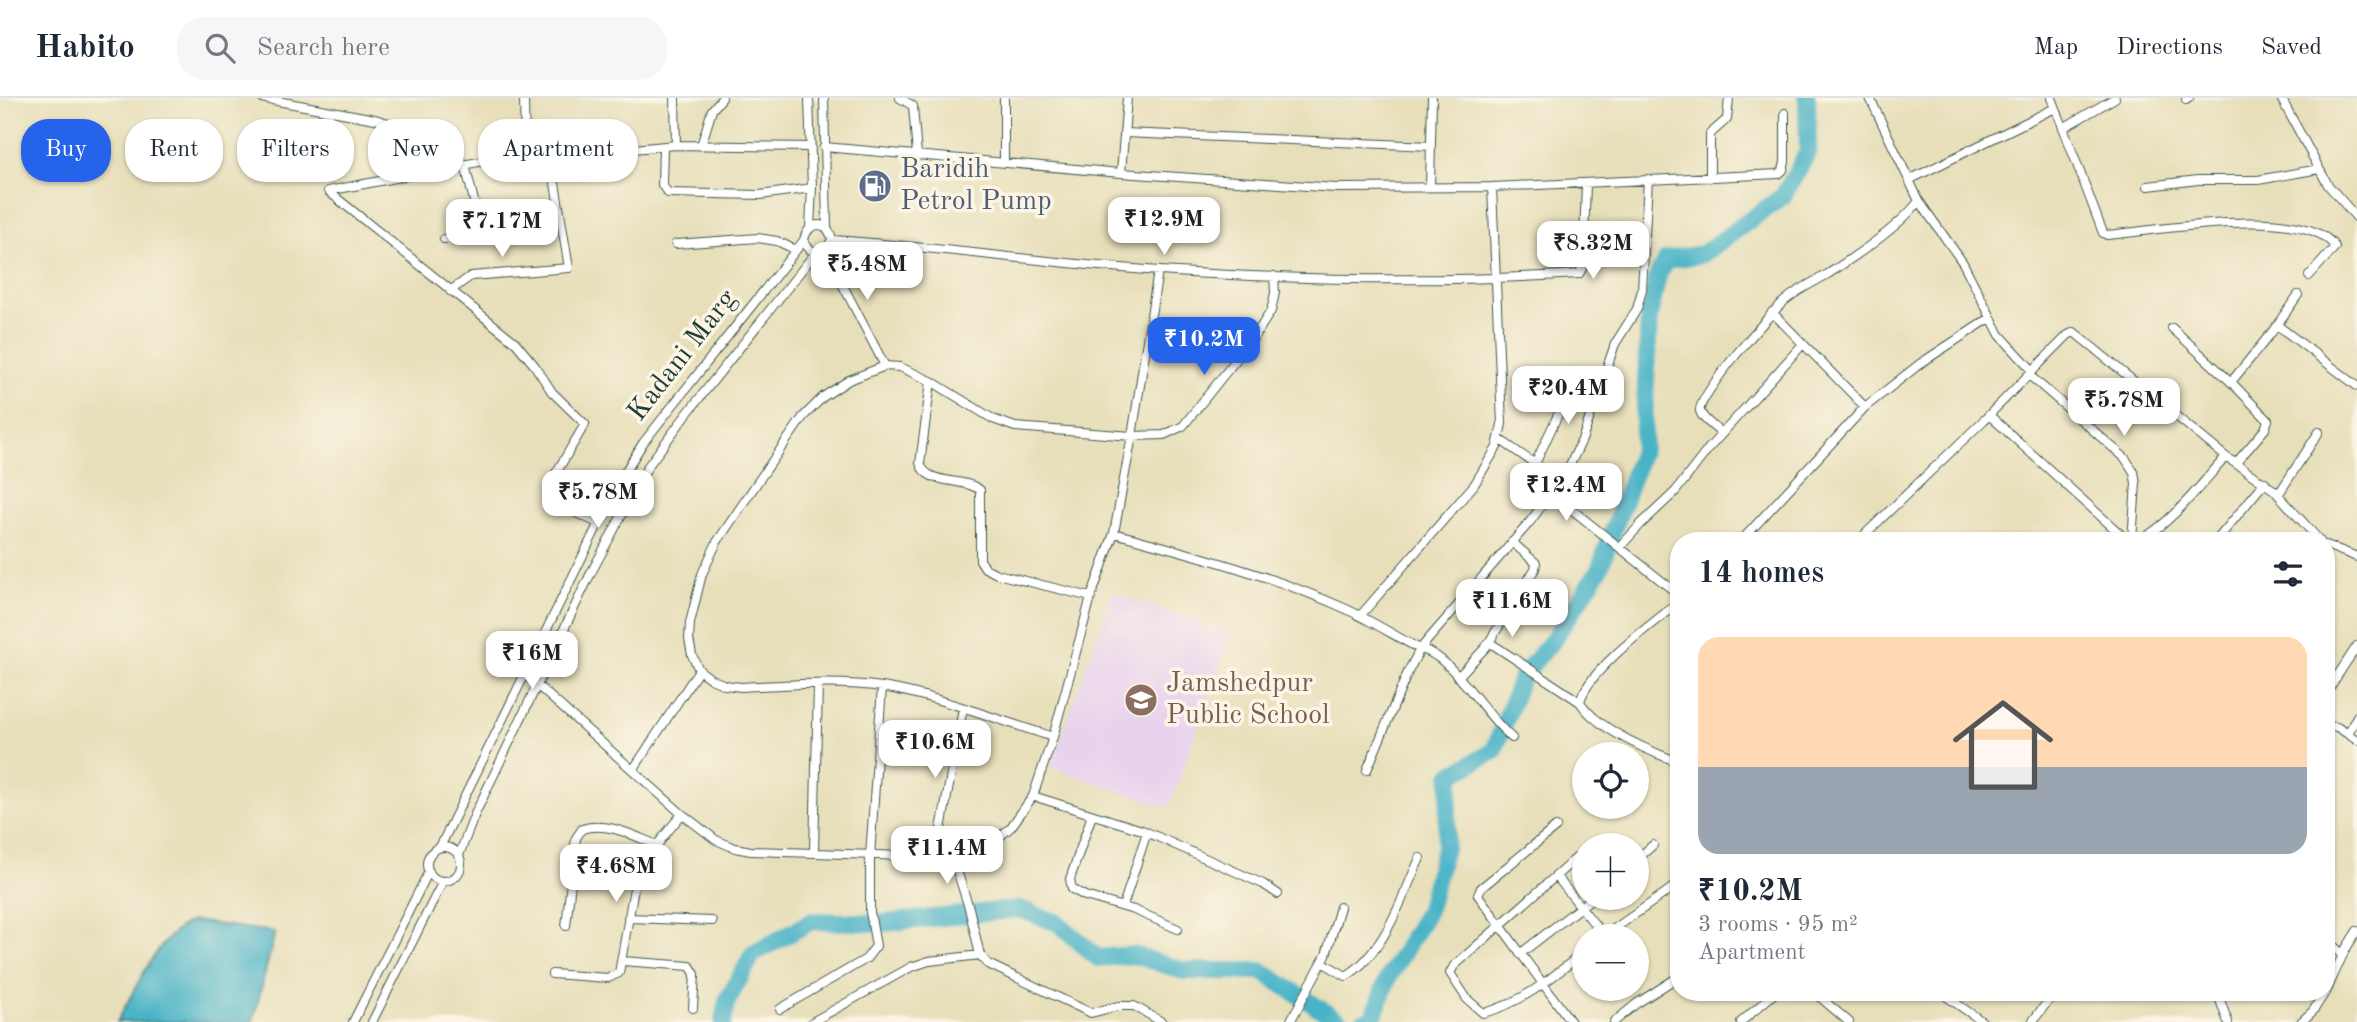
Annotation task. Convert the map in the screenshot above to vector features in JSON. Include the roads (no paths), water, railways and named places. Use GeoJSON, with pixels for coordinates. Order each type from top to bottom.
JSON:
{"type":"FeatureCollection","features":[{"type":"Feature","properties":{"kind":"street"},"geometry":{"type":"LineString","coordinates":[[261,98],[370,119]]}},
{"type":"Feature","properties":{"kind":"street"},"geometry":{"type":"LineString","coordinates":[[524,98],[524,119]]}},
{"type":"Feature","properties":{"kind":"street"},"geometry":{"type":"LineString","coordinates":[[675,98],[676,145]]}},
{"type":"Feature","properties":{"kind":"street"},"geometry":{"type":"LineString","coordinates":[[701,146],[712,110],[722,98]]}},
{"type":"Feature","properties":{"kind":"street"},"geometry":{"type":"LineString","coordinates":[[809,98],[812,188],[810,227],[804,240],[808,248],[820,252],[885,366]]}},
{"type":"Feature","properties":{"kind":"street"},"geometry":{"type":"LineString","coordinates":[[824,98],[827,228],[832,240]]}},
{"type":"Feature","properties":{"kind":"street"},"geometry":{"type":"LineString","coordinates":[[900,98],[913,106],[918,155]]}},
{"type":"Feature","properties":{"kind":"street"},"geometry":{"type":"LineString","coordinates":[[1003,163],[1004,98]]}},
{"type":"Feature","properties":{"kind":"street"},"geometry":{"type":"LineString","coordinates":[[1121,173],[1127,98]]}},
{"type":"Feature","properties":{"kind":"street"},"geometry":{"type":"LineString","coordinates":[[1430,187],[1432,98]]}},
{"type":"Feature","properties":{"kind":"street"},"geometry":{"type":"LineString","coordinates":[[1710,178],[1709,139],[1712,130],[1727,119],[1729,98]]}},
{"type":"Feature","properties":{"kind":"street"},"geometry":{"type":"LineString","coordinates":[[1870,98],[1911,179],[1919,201],[1963,263],[1990,318],[2008,346],[2031,373],[2125,458],[2134,472],[2136,483],[2131,532]]}},
{"type":"Feature","properties":{"kind":"street"},"geometry":{"type":"LineString","coordinates":[[2052,98],[2104,233],[2107,235],[2233,223],[2274,222],[2294,225],[2328,238],[2335,247],[2309,276]]}},
{"type":"Feature","properties":{"kind":"street"},"geometry":{"type":"LineString","coordinates":[[2063,128],[2115,98]]}},
{"type":"Feature","properties":{"kind":"street"},"geometry":{"type":"LineString","coordinates":[[2281,98],[2334,193],[2357,218]]}},
{"type":"Feature","properties":{"kind":"street"},"geometry":{"type":"LineString","coordinates":[[1911,179],[2055,108]]}},
{"type":"Feature","properties":{"kind":"street"},"geometry":{"type":"LineString","coordinates":[[824,147],[1121,173],[1336,188],[1586,184],[1779,174],[1785,162],[1785,113]]}},
{"type":"Feature","properties":{"kind":"street"},"geometry":{"type":"LineString","coordinates":[[1124,132],[1431,146]]}},
{"type":"Feature","properties":{"kind":"street"},"geometry":{"type":"LineString","coordinates":[[638,148],[676,145],[811,147]]}},
{"type":"Feature","properties":{"kind":"street"},"geometry":{"type":"LineString","coordinates":[[663,147],[662,185],[668,193],[760,195],[812,188]]}},
{"type":"Feature","properties":{"kind":"street"},"geometry":{"type":"LineString","coordinates":[[478,162],[464,165],[483,237]]}},
{"type":"Feature","properties":{"kind":"street"},"geometry":{"type":"LineString","coordinates":[[2148,186],[2198,180],[2258,180],[2319,169]]}},
{"type":"Feature","properties":{"kind":"street"},"geometry":{"type":"LineString","coordinates":[[1367,770],[1420,649],[1551,493],[1582,440],[1615,344],[1637,309],[1642,290],[1648,179]]}},
{"type":"Feature","properties":{"kind":"street"},"geometry":{"type":"LineString","coordinates":[[375,182],[328,191],[515,342],[552,392],[585,424],[549,485],[572,511],[598,523]]}},
{"type":"Feature","properties":{"kind":"street"},"geometry":{"type":"LineString","coordinates":[[450,291],[471,276],[569,268],[555,182]]}},
{"type":"Feature","properties":{"kind":"street"},"geometry":{"type":"LineString","coordinates":[[820,252],[832,240],[908,245],[1158,271],[1332,279],[1497,279],[1579,274],[1582,271],[1586,184]]}},
{"type":"Feature","properties":{"kind":"street"},"geometry":{"type":"LineString","coordinates":[[1360,616],[1474,485],[1489,463],[1499,439],[1502,424],[1492,187]]}},
{"type":"Feature","properties":{"kind":"street"},"geometry":{"type":"LineString","coordinates":[[1722,434],[1699,411],[1703,398],[1772,312],[1788,298],[1881,236],[1919,201]]}},
{"type":"Feature","properties":{"kind":"street"},"geometry":{"type":"LineString","coordinates":[[444,239],[483,237],[560,218]]}},
{"type":"Feature","properties":{"kind":"street"},"geometry":{"type":"LineString","coordinates":[[810,227],[819,224],[827,228]]}},
{"type":"Feature","properties":{"kind":"street"},"geometry":{"type":"LineString","coordinates":[[676,244],[758,238],[777,241],[796,250]]}},
{"type":"Feature","properties":{"kind":"street","name":"Kadani Marg"},"geometry":{"type":"LineString","coordinates":[[440,847],[620,480],[643,443],[804,240]]}},
{"type":"Feature","properties":{"kind":"street","name":"Kadani Marg"},"geometry":{"type":"LineString","coordinates":[[459,855],[475,814],[537,685],[648,466],[686,415],[820,252]]}},
{"type":"Feature","properties":{"kind":"street"},"geometry":{"type":"LineString","coordinates":[[537,685],[682,814],[716,840],[735,848],[936,857],[973,853],[997,839],[1011,827],[1033,796],[1053,737],[1091,597],[1114,533],[1158,271]]}},
{"type":"Feature","properties":{"kind":"street"},"geometry":{"type":"LineString","coordinates":[[1053,737],[963,708],[883,687],[818,684],[741,687],[724,685],[711,679],[699,670],[690,646],[690,623],[702,574],[717,542],[803,417],[823,397],[849,380],[885,366],[900,367],[931,381],[993,419],[1015,427],[1132,436],[1164,435],[1183,426],[1255,336],[1271,311],[1275,293],[1274,276]]}},
{"type":"Feature","properties":{"kind":"street"},"geometry":{"type":"LineString","coordinates":[[2231,382],[2277,326],[2298,295]]}},
{"type":"Feature","properties":{"kind":"street"},"geometry":{"type":"LineString","coordinates":[[1772,312],[1865,407]]}},
{"type":"Feature","properties":{"kind":"street"},"geometry":{"type":"LineString","coordinates":[[1749,532],[1865,407],[1921,363],[1990,318]]}},
{"type":"Feature","properties":{"kind":"street"},"geometry":{"type":"LineString","coordinates":[[2277,326],[2357,386]]}},
{"type":"Feature","properties":{"kind":"street"},"geometry":{"type":"LineString","coordinates":[[2172,328],[2268,420],[2265,429],[2236,463]]}},
{"type":"Feature","properties":{"kind":"street"},"geometry":{"type":"LineString","coordinates":[[1867,532],[2074,332],[2226,457],[2264,482],[2312,532]]}},
{"type":"Feature","properties":{"kind":"street"},"geometry":{"type":"LineString","coordinates":[[1618,545],[1675,492],[1697,462],[1802,344]]}},
{"type":"Feature","properties":{"kind":"street"},"geometry":{"type":"LineString","coordinates":[[1535,464],[1576,376]]}},
{"type":"Feature","properties":{"kind":"street"},"geometry":{"type":"LineString","coordinates":[[931,381],[920,463],[922,470],[929,476],[966,483],[980,490],[980,560],[985,568],[997,574],[1091,597]]}},
{"type":"Feature","properties":{"kind":"street"},"geometry":{"type":"LineString","coordinates":[[1989,415],[2120,532]]}},
{"type":"Feature","properties":{"kind":"street"},"geometry":{"type":"LineString","coordinates":[[2278,495],[2319,432]]}},
{"type":"Feature","properties":{"kind":"street"},"geometry":{"type":"LineString","coordinates":[[1499,439],[1560,481]]}},
{"type":"Feature","properties":{"kind":"street"},"geometry":{"type":"LineString","coordinates":[[2154,532],[2226,457]]}},
{"type":"Feature","properties":{"kind":"street"},"geometry":{"type":"LineString","coordinates":[[2223,532],[2264,482]]}},
{"type":"Feature","properties":{"kind":"street"},"geometry":{"type":"LineString","coordinates":[[1551,493],[1670,587]]}},
{"type":"Feature","properties":{"kind":"street"},"geometry":{"type":"LineString","coordinates":[[1114,533],[1184,552],[1282,584],[1360,616],[1436,655],[1458,677],[1497,726],[1512,738]]}},
{"type":"Feature","properties":{"kind":"street"},"geometry":{"type":"LineString","coordinates":[[1458,677],[1489,642],[1536,566],[1533,559],[1512,542]]}},
{"type":"Feature","properties":{"kind":"street"},"geometry":{"type":"LineString","coordinates":[[2335,548],[2357,557]]}},
{"type":"Feature","properties":{"kind":"street"},"geometry":{"type":"LineString","coordinates":[[1580,702],[1586,687],[1616,654],[1670,610]]}},
{"type":"Feature","properties":{"kind":"street"},"geometry":{"type":"LineString","coordinates":[[1489,642],[1580,702],[1606,726],[1638,747],[1670,759]]}},
{"type":"Feature","properties":{"kind":"street"},"geometry":{"type":"LineString","coordinates":[[2335,679],[2357,646]]}},
{"type":"Feature","properties":{"kind":"street"},"geometry":{"type":"LineString","coordinates":[[633,770],[699,670]]}},
{"type":"Feature","properties":{"kind":"street"},"geometry":{"type":"LineString","coordinates":[[814,853],[818,684]]}},
{"type":"Feature","properties":{"kind":"street"},"geometry":{"type":"LineString","coordinates":[[780,1009],[866,959],[876,946],[870,912],[870,856],[883,687]]}},
{"type":"Feature","properties":{"kind":"street"},"geometry":{"type":"LineString","coordinates":[[936,857],[963,708]]}},
{"type":"Feature","properties":{"kind":"street"},"geometry":{"type":"LineString","coordinates":[[2348,734],[2357,716]]}},
{"type":"Feature","properties":{"kind":"street"},"geometry":{"type":"LineString","coordinates":[[2335,727],[2357,740]]}},
{"type":"Feature","properties":{"kind":"street"},"geometry":{"type":"LineString","coordinates":[[1033,796],[1147,832],[1263,884],[1278,894]]}},
{"type":"Feature","properties":{"kind":"street"},"geometry":{"type":"LineString","coordinates":[[552,974],[608,978],[619,973],[628,918],[639,875],[657,845],[682,814]]}},
{"type":"Feature","properties":{"kind":"street"},"geometry":{"type":"LineString","coordinates":[[1092,815],[1070,884],[1072,889],[1084,896],[1123,906],[1178,929]]}},
{"type":"Feature","properties":{"kind":"street"},"geometry":{"type":"LineString","coordinates":[[566,926],[576,838],[582,829],[604,827],[657,845]]}},
{"type":"Feature","properties":{"kind":"street"},"geometry":{"type":"LineString","coordinates":[[1556,827],[1479,891],[1478,895],[1571,1022]]}},
{"type":"Feature","properties":{"kind":"street"},"geometry":{"type":"LineString","coordinates":[[1123,906],[1147,832]]}},
{"type":"Feature","properties":{"kind":"street"},"geometry":{"type":"LineString","coordinates":[[1649,848],[1653,845]]}},
{"type":"Feature","properties":{"kind":"street"},"geometry":{"type":"LineString","coordinates":[[353,1022],[429,871],[428,858],[440,847],[451,848],[459,855],[460,870],[453,878],[443,881],[435,878],[429,871]]}},
{"type":"Feature","properties":{"kind":"street"},"geometry":{"type":"LineString","coordinates":[[952,855],[980,955],[988,964],[1091,1013],[1118,1006],[1134,1006],[1150,1019],[1162,1022]]}},
{"type":"Feature","properties":{"kind":"street"},"geometry":{"type":"LineString","coordinates":[[1322,962],[1346,976],[1368,955],[1389,929],[1420,858]]}},
{"type":"Feature","properties":{"kind":"street"},"geometry":{"type":"LineString","coordinates":[[1572,862],[1451,970],[1467,999],[1483,1013],[1500,1009],[1543,984],[1572,961]]}},
{"type":"Feature","properties":{"kind":"street"},"geometry":{"type":"LineString","coordinates":[[1556,876],[1572,895]]}},
{"type":"Feature","properties":{"kind":"street"},"geometry":{"type":"LineString","coordinates":[[372,1022],[443,881]]}},
{"type":"Feature","properties":{"kind":"street"},"geometry":{"type":"LineString","coordinates":[[1621,924],[1670,890]]}},
{"type":"Feature","properties":{"kind":"street"},"geometry":{"type":"LineString","coordinates":[[1290,1022],[1322,962],[1340,907]]}},
{"type":"Feature","properties":{"kind":"street"},"geometry":{"type":"LineString","coordinates":[[1520,954],[1578,910]]}},
{"type":"Feature","properties":{"kind":"street"},"geometry":{"type":"LineString","coordinates":[[1584,910],[1595,924]]}},
{"type":"Feature","properties":{"kind":"street"},"geometry":{"type":"LineString","coordinates":[[628,918],[712,921]]}},
{"type":"Feature","properties":{"kind":"street"},"geometry":{"type":"LineString","coordinates":[[2335,972],[2357,931]]}},
{"type":"Feature","properties":{"kind":"street"},"geometry":{"type":"LineString","coordinates":[[2335,947],[2343,955]]}},
{"type":"Feature","properties":{"kind":"street"},"geometry":{"type":"LineString","coordinates":[[812,1022],[911,967],[929,961],[980,955]]}},
{"type":"Feature","properties":{"kind":"street"},"geometry":{"type":"LineString","coordinates":[[622,961],[690,966],[695,974],[693,1008]]}},
{"type":"Feature","properties":{"kind":"street"},"geometry":{"type":"LineString","coordinates":[[1614,1022],[1670,982]]}},
{"type":"Feature","properties":{"kind":"street"},"geometry":{"type":"LineString","coordinates":[[1741,1022],[1766,1001]]}},
{"type":"Feature","properties":{"kind":"street"},"geometry":{"type":"LineString","coordinates":[[1824,1001],[1849,1022]]}},
{"type":"Feature","properties":{"kind":"street"},"geometry":{"type":"LineString","coordinates":[[1953,1001],[1983,1022]]}},
{"type":"Feature","properties":{"kind":"street"},"geometry":{"type":"LineString","coordinates":[[2032,1022],[2048,1001]]}},
{"type":"Feature","properties":{"kind":"street"},"geometry":{"type":"LineString","coordinates":[[2220,1001],[2228,1022]]}},
{"type":"Feature","properties":{"kind":"street"},"geometry":{"type":"LineString","coordinates":[[2301,1022],[2314,1011],[2320,1001]]}},
{"type":"Feature","properties":{"kind":"water"},"geometry":{"type":"Polygon","coordinates":[[[193,921],[275,932],[253,1022],[117,1022],[158,950],[181,927],[193,921]]]}},
{"type":"Feature","properties":{"kind":"waterway"},"geometry":{"type":"LineString","coordinates":[[1362,1022],[1373,1018],[1387,980],[1427,912],[1445,848],[1451,775],[1494,751],[1522,676],[1553,640],[1599,570],[1643,448],[1649,317],[1658,275],[1666,260],[1703,254],[1783,196],[1808,152],[1807,98]]}},
{"type":"Feature","properties":{"kind":"waterway"},"geometry":{"type":"LineString","coordinates":[[723,1022],[727,1001],[753,954],[812,921],[885,923],[1019,909],[1058,923],[1098,958],[1134,955],[1184,971],[1261,971],[1341,1022]]}},
{"type":"Feature","properties":{"kind":"place","name":"Baridih Petrol Pump"},"geometry":{"type":"Point","coordinates":[875,186]}},
{"type":"Feature","properties":{"kind":"place","name":"Jamshedpur Public School"},"geometry":{"type":"Point","coordinates":[1141,700]}}]}
